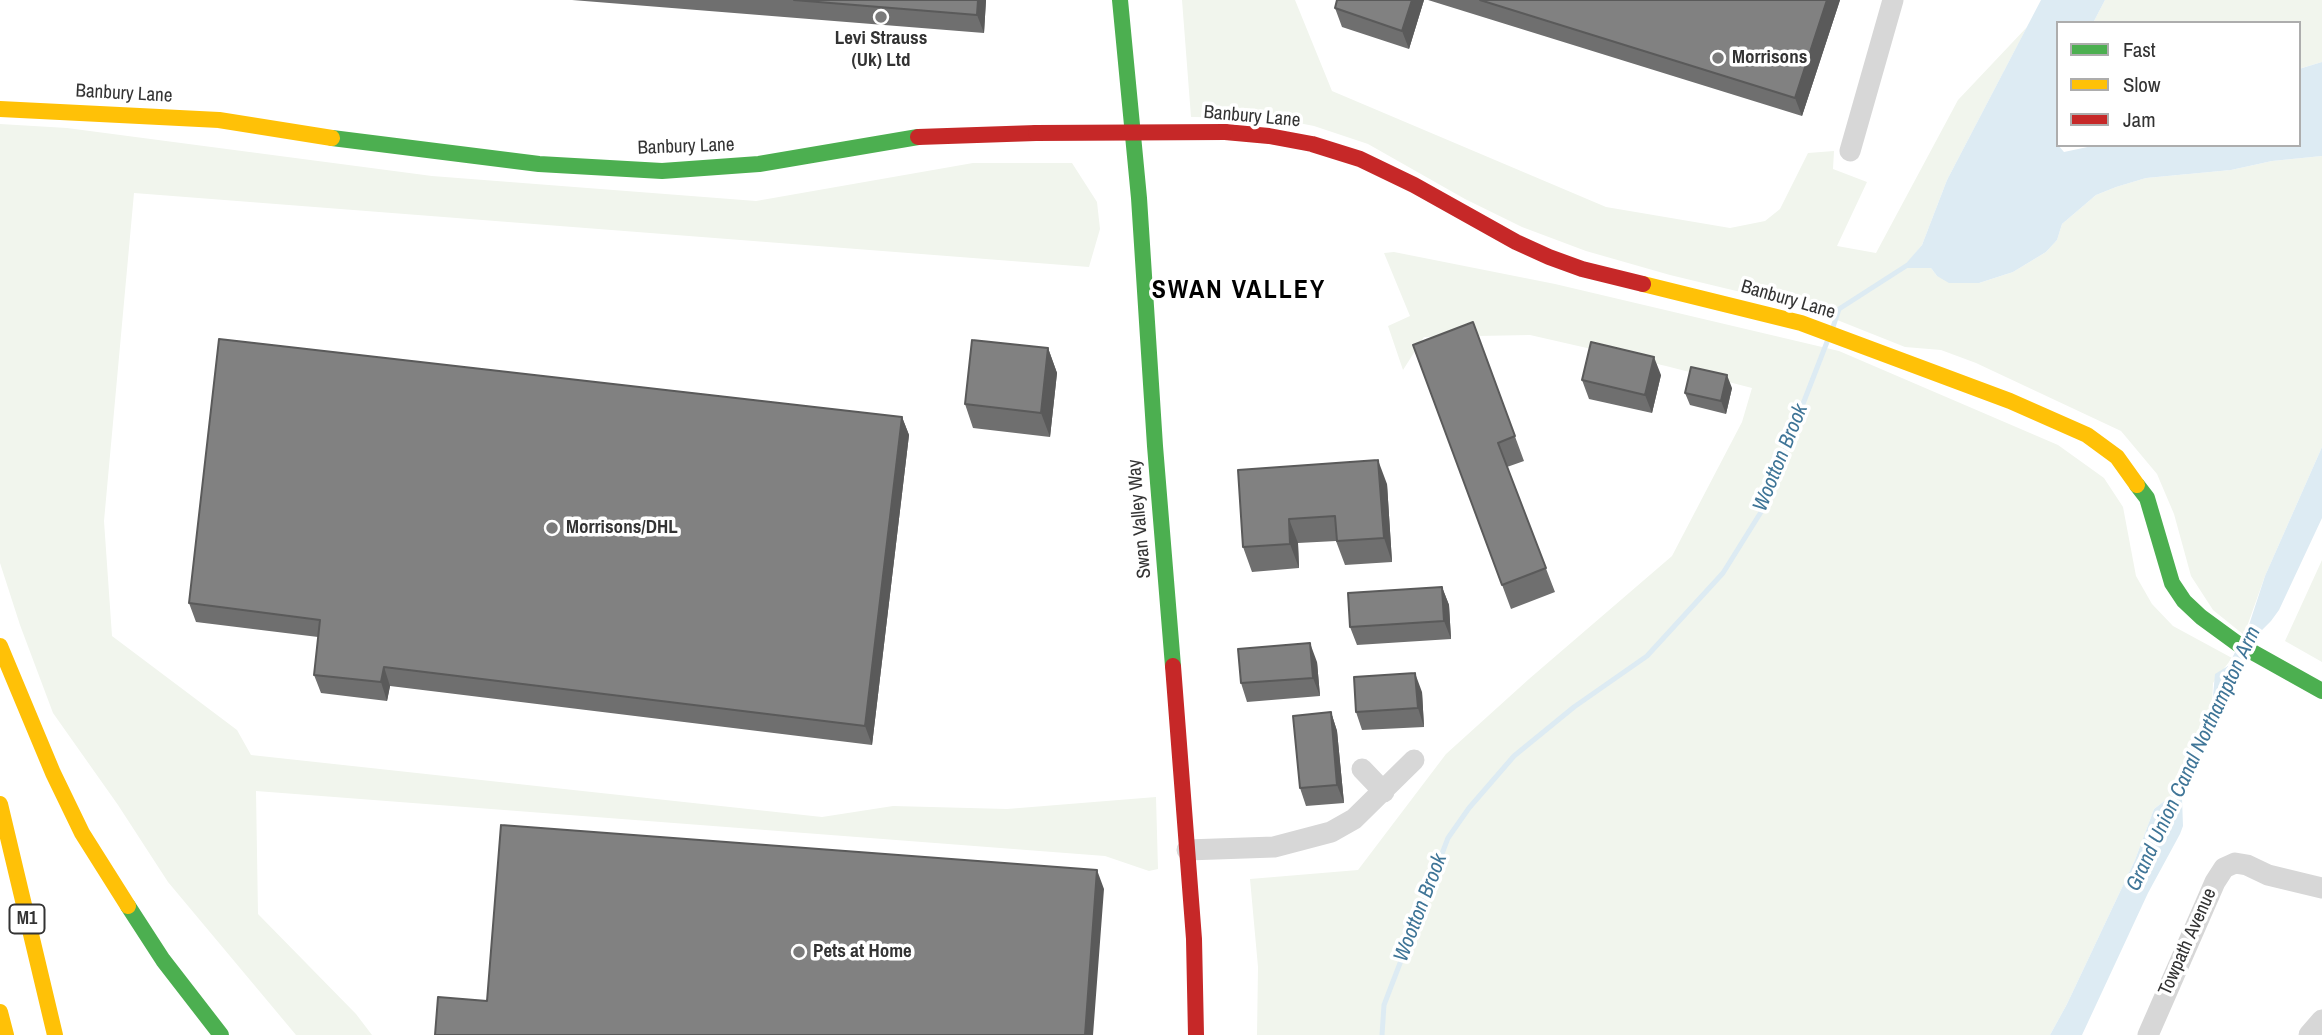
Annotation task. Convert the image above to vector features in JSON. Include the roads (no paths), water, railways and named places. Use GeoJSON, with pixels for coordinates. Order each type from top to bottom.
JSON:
{"type":"FeatureCollection","features":[{"type":"Feature","properties":{"kind":"main road","name":"Swan Valley Way"},"geometry":{"type":"LineString","coordinates":[[1120,0],[1139,198],[1155,446],[1194,939],[1196,1035]]}},
{"type":"Feature","properties":{"kind":"main road","name":"Banbury Lane"},"geometry":{"type":"LineString","coordinates":[[0,109],[219,120],[353,141],[539,164],[662,171],[759,164],[931,135],[1225,132],[1301,142],[1360,159],[1414,185],[1516,242],[1581,269],[1801,323],[2010,401],[2087,435],[2108,449],[2127,467],[2147,498],[2172,583],[2184,601],[2238,644],[2322,691]]}},
{"type":"Feature","properties":{"kind":"main road"},"geometry":{"type":"LineString","coordinates":[[0,646],[43,750],[82,834],[163,960],[220,1035]]}},
{"type":"Feature","properties":{"kind":"main road","name":"M1"},"geometry":{"type":"LineString","coordinates":[[0,804],[55,1035]]}},
{"type":"Feature","properties":{"kind":"main road"},"geometry":{"type":"LineString","coordinates":[[0,1012],[6,1035]]}},
{"type":"Feature","properties":{"kind":"street"},"geometry":{"type":"LineString","coordinates":[[1850,151],[1893,0]]}},
{"type":"Feature","properties":{"kind":"street"},"geometry":{"type":"LineString","coordinates":[[1187,850],[1274,847],[1331,832],[1354,819],[1414,760]]}},
{"type":"Feature","properties":{"kind":"street"},"geometry":{"type":"LineString","coordinates":[[1362,769],[1384,792]]}},
{"type":"Feature","properties":{"kind":"street","name":"Towpath Avenue"},"geometry":{"type":"LineString","coordinates":[[2148,1035],[2215,882],[2224,868],[2235,863],[2247,865],[2268,875],[2322,888]]}},
{"type":"Feature","properties":{"kind":"street"},"geometry":{"type":"LineString","coordinates":[[2309,1035],[2322,1020]]}},
{"type":"Feature","properties":{"kind":"water"},"geometry":{"type":"Polygon","coordinates":[[[2041,0],[2105,0],[2094,21],[2056,21],[2056,147],[2064,152],[2088,147],[2301,147],[2301,68],[2322,62],[2322,156],[2272,161],[2231,170],[2146,178],[2116,187],[2096,195],[2062,224],[2057,240],[2046,252],[2013,272],[1979,283],[1949,283],[1937,276],[1931,268],[1902,268],[1922,245],[1947,180],[2041,0]]]}},
{"type":"Feature","properties":{"kind":"water","name":"Grand Union Canal Northampton Arm"},"geometry":{"type":"Polygon","coordinates":[[[2322,447],[2322,518],[2279,610],[2260,632],[2224,706],[2217,713],[2182,798],[2183,826],[2180,834],[2148,893],[2082,1035],[2050,1035],[2135,860],[2154,809],[2176,792],[2212,707],[2215,674],[2228,666],[2249,625],[2265,576],[2322,447]]]}},
{"type":"Feature","properties":{"kind":"waterway","name":"Wootton Brook"},"geometry":{"type":"LineString","coordinates":[[1833,327],[1839,309],[1906,266]]}},
{"type":"Feature","properties":{"kind":"waterway","name":"Wootton Brook"},"geometry":{"type":"LineString","coordinates":[[1382,1035],[1384,1005],[1448,838],[1469,808],[1514,756],[1574,707],[1647,656],[1723,573],[1761,512],[1827,342]]}},
{"type":"Feature","properties":{"kind":"place","name":"Levi Strauss (Uk) Ltd"},"geometry":{"type":"Point","coordinates":[881,17]}},
{"type":"Feature","properties":{"kind":"place","name":"Morrisons"},"geometry":{"type":"Point","coordinates":[1718,58]}},
{"type":"Feature","properties":{"kind":"place","name":"Morrisons/DHL"},"geometry":{"type":"Point","coordinates":[552,528]}},
{"type":"Feature","properties":{"kind":"place","name":"Pets at Home"},"geometry":{"type":"Point","coordinates":[799,952]}},
{"type":"Feature","properties":{"kind":"district","name":"SWAN VALLEY"},"geometry":{"type":"Point","coordinates":[1239,291]}}]}
